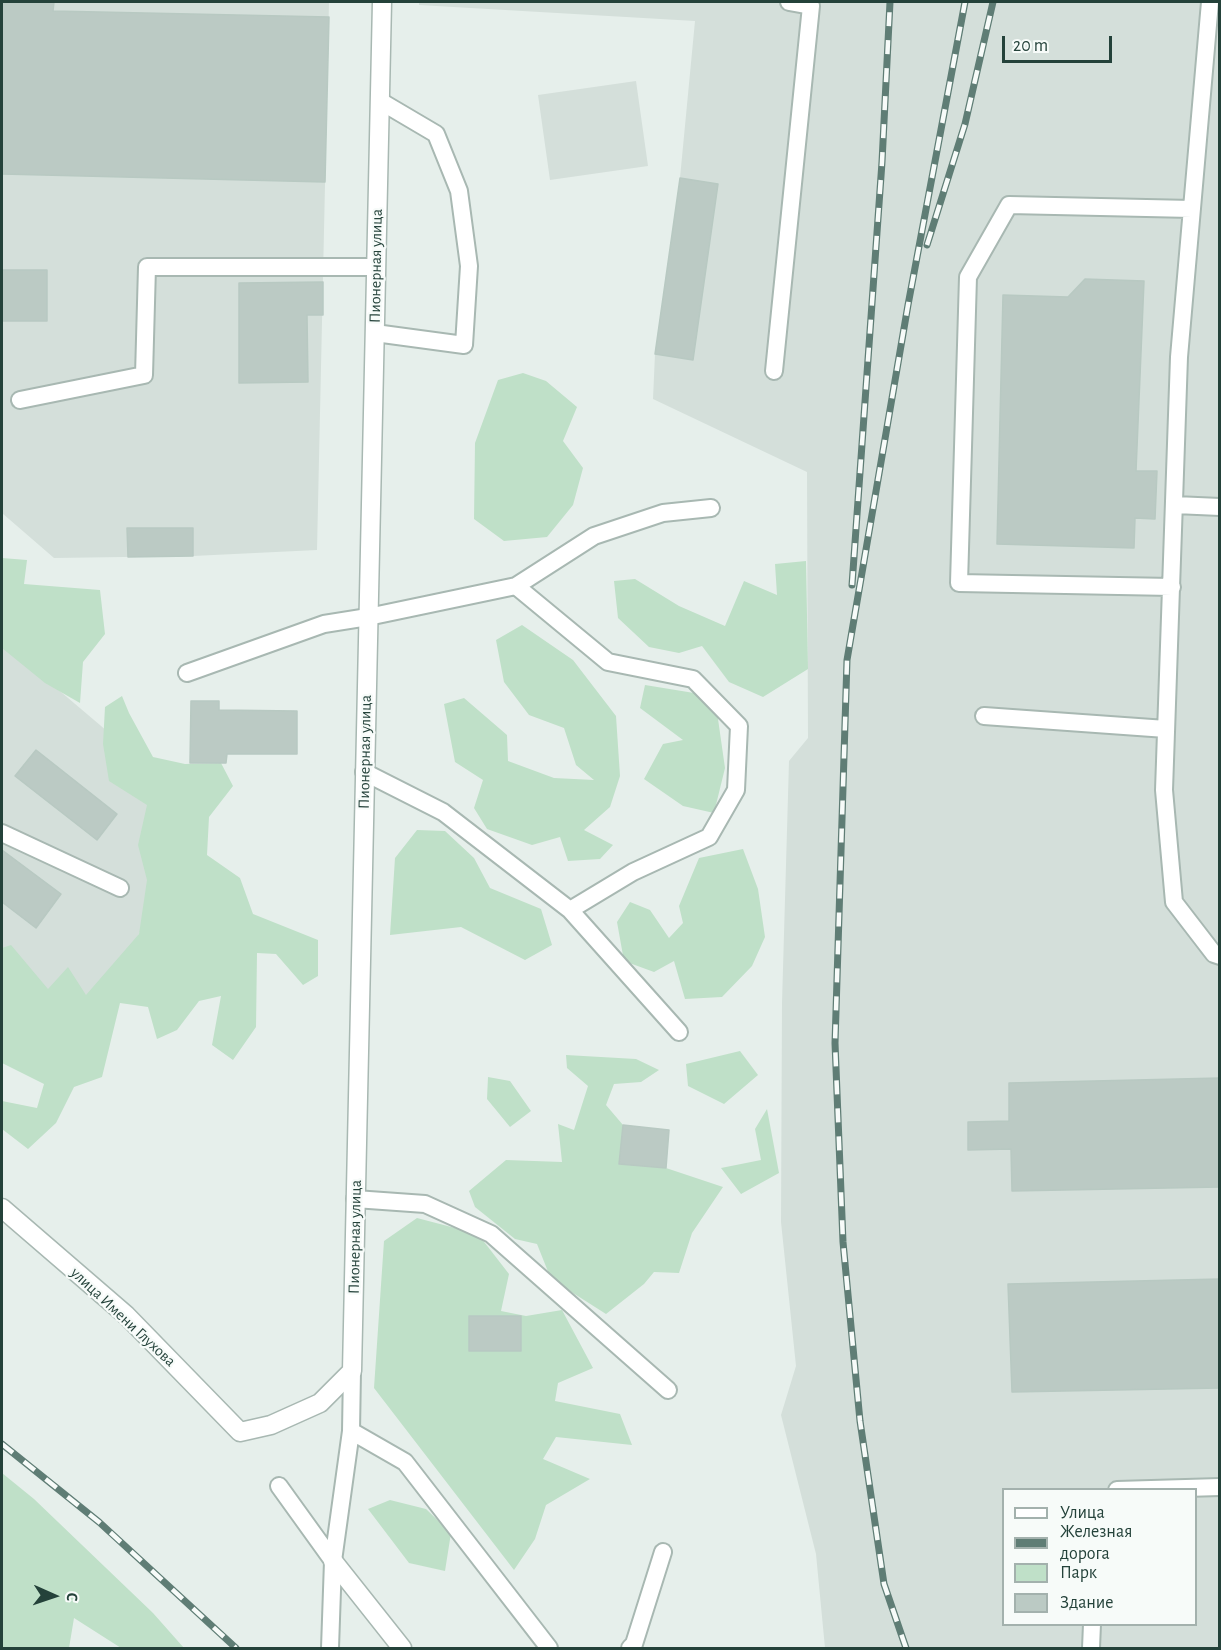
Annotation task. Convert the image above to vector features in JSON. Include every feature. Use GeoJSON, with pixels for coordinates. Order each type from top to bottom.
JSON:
{"type":"FeatureCollection","features":[{"type":"Feature","properties":{"kind":"street","name":"Пионерная улица"},"geometry":{"type":"LineString","coordinates":[[352,1371],[382,2]]}},
{"type":"Feature","properties":{"kind":"street","name":"улица Имени Глухова"},"geometry":{"type":"LineString","coordinates":[[2,1208],[126,1315],[240,1432],[271,1425],[320,1403],[352,1371]]}},
{"type":"Feature","properties":{"kind":"street"},"geometry":{"type":"LineString","coordinates":[[333,1561],[402,1648]]}},
{"type":"Feature","properties":{"kind":"lane"},"geometry":{"type":"LineString","coordinates":[[774,371],[811,6],[789,2]]}},
{"type":"Feature","properties":{"kind":"lane"},"geometry":{"type":"LineString","coordinates":[[1210,2],[1179,357],[1164,790],[1174,902],[1214,954],[1220,956]]}},
{"type":"Feature","properties":{"kind":"lane"},"geometry":{"type":"LineString","coordinates":[[375,333],[464,345],[469,266],[459,191],[436,134],[380,101]]}},
{"type":"Feature","properties":{"kind":"lane"},"geometry":{"type":"LineString","coordinates":[[1172,587],[960,583],[968,277],[1009,205],[1192,209]]}},
{"type":"Feature","properties":{"kind":"lane"},"geometry":{"type":"LineString","coordinates":[[20,400],[144,375],[147,267],[376,267]]}},
{"type":"Feature","properties":{"kind":"lane"},"geometry":{"type":"LineString","coordinates":[[1175,505],[1220,507]]}},
{"type":"Feature","properties":{"kind":"lane"},"geometry":{"type":"LineString","coordinates":[[187,673],[324,624],[516,586],[594,536],[663,513],[711,508]]}},
{"type":"Feature","properties":{"kind":"lane"},"geometry":{"type":"LineString","coordinates":[[516,586],[608,662],[693,679],[738,726],[736,790],[709,837],[633,872],[570,910]]}},
{"type":"Feature","properties":{"kind":"lane"},"geometry":{"type":"LineString","coordinates":[[984,716],[1167,729]]}},
{"type":"Feature","properties":{"kind":"lane"},"geometry":{"type":"LineString","coordinates":[[364,772],[443,813],[570,910],[679,1032]]}},
{"type":"Feature","properties":{"kind":"lane"},"geometry":{"type":"LineString","coordinates":[[2,833],[120,888]]}},
{"type":"Feature","properties":{"kind":"lane"},"geometry":{"type":"LineString","coordinates":[[356,1199],[425,1204],[491,1234],[668,1390]]}},
{"type":"Feature","properties":{"kind":"lane"},"geometry":{"type":"LineString","coordinates":[[330,1648],[333,1561],[351,1431],[352,1371]]}},
{"type":"Feature","properties":{"kind":"lane"},"geometry":{"type":"LineString","coordinates":[[351,1431],[405,1462],[549,1648]]}},
{"type":"Feature","properties":{"kind":"lane"},"geometry":{"type":"LineString","coordinates":[[279,1486],[333,1561]]}},
{"type":"Feature","properties":{"kind":"lane"},"geometry":{"type":"LineString","coordinates":[[1186,1488],[1220,1487]]}},
{"type":"Feature","properties":{"kind":"lane"},"geometry":{"type":"LineString","coordinates":[[630,1648],[634,1644],[663,1552]]}},
{"type":"Feature","properties":{"kind":"lane"},"geometry":{"type":"LineString","coordinates":[[1091,1648],[1092,1626]]}},
{"type":"Feature","properties":{"kind":"shaded area"},"geometry":{"type":"Polygon","coordinates":[[[2,2],[329,2],[317,550],[193,556],[54,558],[2,513],[2,2]]]}},
{"type":"Feature","properties":{"kind":"shaded area"},"geometry":{"type":"Polygon","coordinates":[[[419,2],[1219,2],[1219,1648],[825,1648],[816,1554],[781,1415],[796,1366],[781,1222],[782,1003],[789,761],[808,738],[807,472],[653,399],[655,354],[680,178],[695,21],[419,5],[419,2]]]}},
{"type":"Feature","properties":{"kind":"shaded area"},"geometry":{"type":"Polygon","coordinates":[[[636,81],[648,166],[550,180],[538,95],[636,81]]]}},
{"type":"Feature","properties":{"kind":"shaded area"},"geometry":{"type":"Polygon","coordinates":[[[2,642],[199,809],[93,1030],[2,989],[2,642]]]}},
{"type":"Feature","properties":{"kind":"green space"},"geometry":{"type":"Polygon","coordinates":[[[523,373],[546,381],[577,407],[563,441],[583,468],[573,505],[547,537],[504,541],[474,519],[475,443],[498,380],[523,373]]]}},
{"type":"Feature","properties":{"kind":"green space"},"geometry":{"type":"Polygon","coordinates":[[[2,558],[27,560],[24,584],[100,590],[105,634],[83,662],[80,703],[45,683],[2,648],[2,558]]]}},
{"type":"Feature","properties":{"kind":"green space"},"geometry":{"type":"Polygon","coordinates":[[[806,561],[808,669],[763,697],[729,682],[702,646],[679,653],[649,647],[618,618],[614,581],[635,579],[679,606],[725,626],[744,581],[777,595],[775,564],[806,561]]]}},
{"type":"Feature","properties":{"kind":"green space"},"geometry":{"type":"Polygon","coordinates":[[[522,625],[573,660],[616,716],[620,776],[610,807],[584,830],[613,845],[600,859],[568,861],[560,837],[532,845],[487,829],[474,808],[483,780],[455,762],[444,704],[464,698],[507,735],[508,761],[554,778],[594,780],[576,765],[564,728],[529,715],[504,682],[496,640],[522,625]]]}},
{"type":"Feature","properties":{"kind":"green space"},"geometry":{"type":"Polygon","coordinates":[[[645,685],[694,693],[717,712],[725,768],[714,813],[683,806],[644,779],[663,744],[683,740],[640,708],[645,685]]]}},
{"type":"Feature","properties":{"kind":"green space"},"geometry":{"type":"Polygon","coordinates":[[[122,696],[153,757],[185,764],[221,763],[233,786],[209,817],[207,855],[240,878],[253,914],[318,940],[318,976],[303,985],[276,954],[257,953],[256,1027],[233,1060],[212,1045],[221,996],[199,1001],[177,1030],[157,1039],[148,1007],[120,1003],[102,1077],[74,1087],[56,1123],[28,1149],[2,1129],[2,1101],[37,1108],[44,1084],[2,1063],[2,948],[11,945],[48,989],[68,967],[86,995],[139,934],[147,880],[138,845],[147,805],[109,781],[103,744],[105,707],[122,696]]]}},
{"type":"Feature","properties":{"kind":"green space"},"geometry":{"type":"Polygon","coordinates":[[[417,830],[445,831],[474,858],[490,888],[541,909],[552,945],[525,960],[461,927],[390,935],[395,858],[417,830]]]}},
{"type":"Feature","properties":{"kind":"green space"},"geometry":{"type":"Polygon","coordinates":[[[743,849],[758,889],[765,937],[752,966],[722,997],[685,999],[674,961],[654,972],[624,961],[617,922],[630,902],[650,910],[669,938],[683,923],[679,906],[699,858],[743,849]]]}},
{"type":"Feature","properties":{"kind":"green space"},"geometry":{"type":"Polygon","coordinates":[[[740,1051],[758,1075],[724,1104],[688,1086],[686,1064],[740,1051]]]}},
{"type":"Feature","properties":{"kind":"green space"},"geometry":{"type":"Polygon","coordinates":[[[566,1055],[636,1059],[659,1070],[641,1082],[614,1084],[606,1105],[623,1125],[619,1164],[666,1168],[723,1187],[692,1233],[679,1273],[654,1272],[644,1284],[606,1314],[551,1279],[537,1244],[515,1239],[475,1207],[469,1191],[506,1160],[562,1162],[558,1124],[574,1130],[588,1086],[567,1068],[566,1055]]]}},
{"type":"Feature","properties":{"kind":"green space"},"geometry":{"type":"Polygon","coordinates":[[[488,1077],[510,1081],[531,1111],[510,1127],[487,1099],[488,1077]]]}},
{"type":"Feature","properties":{"kind":"green space"},"geometry":{"type":"Polygon","coordinates":[[[767,1109],[779,1173],[741,1194],[721,1168],[761,1160],[755,1129],[767,1109]]]}},
{"type":"Feature","properties":{"kind":"green space"},"geometry":{"type":"Polygon","coordinates":[[[417,1218],[478,1234],[509,1274],[501,1311],[526,1316],[562,1310],[593,1368],[558,1383],[555,1401],[620,1414],[632,1445],[556,1437],[543,1459],[590,1479],[546,1505],[535,1539],[514,1570],[374,1388],[384,1241],[417,1218]]]}},
{"type":"Feature","properties":{"kind":"green space"},"geometry":{"type":"Polygon","coordinates":[[[2,1473],[34,1499],[153,1613],[184,1648],[121,1648],[74,1618],[69,1648],[2,1648],[2,1473]]]}},
{"type":"Feature","properties":{"kind":"green space"},"geometry":{"type":"Polygon","coordinates":[[[390,1500],[426,1509],[451,1533],[445,1571],[409,1563],[368,1509],[390,1500]]]}},
{"type":"Feature","properties":{"kind":"building"},"geometry":{"type":"Polygon","coordinates":[[[2,2],[54,2],[53,11],[329,17],[325,182],[2,174],[2,2]]]}},
{"type":"Feature","properties":{"kind":"building"},"geometry":{"type":"Polygon","coordinates":[[[680,178],[718,184],[693,360],[655,354],[680,178]]]}},
{"type":"Feature","properties":{"kind":"building"},"geometry":{"type":"Polygon","coordinates":[[[2,270],[47,270],[47,321],[2,321],[2,270]]]}},
{"type":"Feature","properties":{"kind":"building"},"geometry":{"type":"Polygon","coordinates":[[[1085,279],[1144,281],[1136,471],[1157,471],[1155,519],[1135,518],[1134,548],[997,544],[1003,295],[1068,297],[1085,279]]]}},
{"type":"Feature","properties":{"kind":"building"},"geometry":{"type":"Polygon","coordinates":[[[323,282],[323,315],[307,315],[308,382],[239,383],[239,283],[323,282]]]}},
{"type":"Feature","properties":{"kind":"building"},"geometry":{"type":"Polygon","coordinates":[[[127,528],[193,528],[193,556],[128,557],[127,528]]]}},
{"type":"Feature","properties":{"kind":"building"},"geometry":{"type":"Polygon","coordinates":[[[191,701],[219,701],[219,710],[297,711],[297,754],[227,754],[226,763],[190,763],[191,701]]]}},
{"type":"Feature","properties":{"kind":"building"},"geometry":{"type":"Polygon","coordinates":[[[36,750],[117,814],[97,840],[15,776],[36,750]]]}},
{"type":"Feature","properties":{"kind":"building"},"geometry":{"type":"Polygon","coordinates":[[[2,850],[61,894],[36,928],[2,902],[2,850]]]}},
{"type":"Feature","properties":{"kind":"building"},"geometry":{"type":"Polygon","coordinates":[[[1220,1078],[1220,1187],[1012,1191],[1011,1149],[968,1150],[968,1122],[1009,1121],[1009,1083],[1220,1078]]]}},
{"type":"Feature","properties":{"kind":"building"},"geometry":{"type":"Polygon","coordinates":[[[623,1125],[669,1130],[666,1168],[619,1164],[623,1125]]]}},
{"type":"Feature","properties":{"kind":"building"},"geometry":{"type":"Polygon","coordinates":[[[1220,1279],[1220,1388],[1012,1392],[1008,1284],[1220,1279]]]}},
{"type":"Feature","properties":{"kind":"building"},"geometry":{"type":"Polygon","coordinates":[[[469,1316],[521,1316],[521,1351],[469,1351],[469,1316]]]}},
{"type":"Feature","properties":{"kind":"railway"},"geometry":{"type":"LineString","coordinates":[[852,585],[882,162],[890,2]]}},
{"type":"Feature","properties":{"kind":"railway"},"geometry":{"type":"LineString","coordinates":[[906,1648],[884,1584],[860,1421],[843,1242],[835,1043],[847,660],[908,305],[965,2]]}},
{"type":"Feature","properties":{"kind":"railway"},"geometry":{"type":"LineString","coordinates":[[927,245],[965,124],[993,2]]}},
{"type":"Feature","properties":{"kind":"railway"},"geometry":{"type":"LineString","coordinates":[[2,1444],[99,1522],[236,1648]]}}]}
